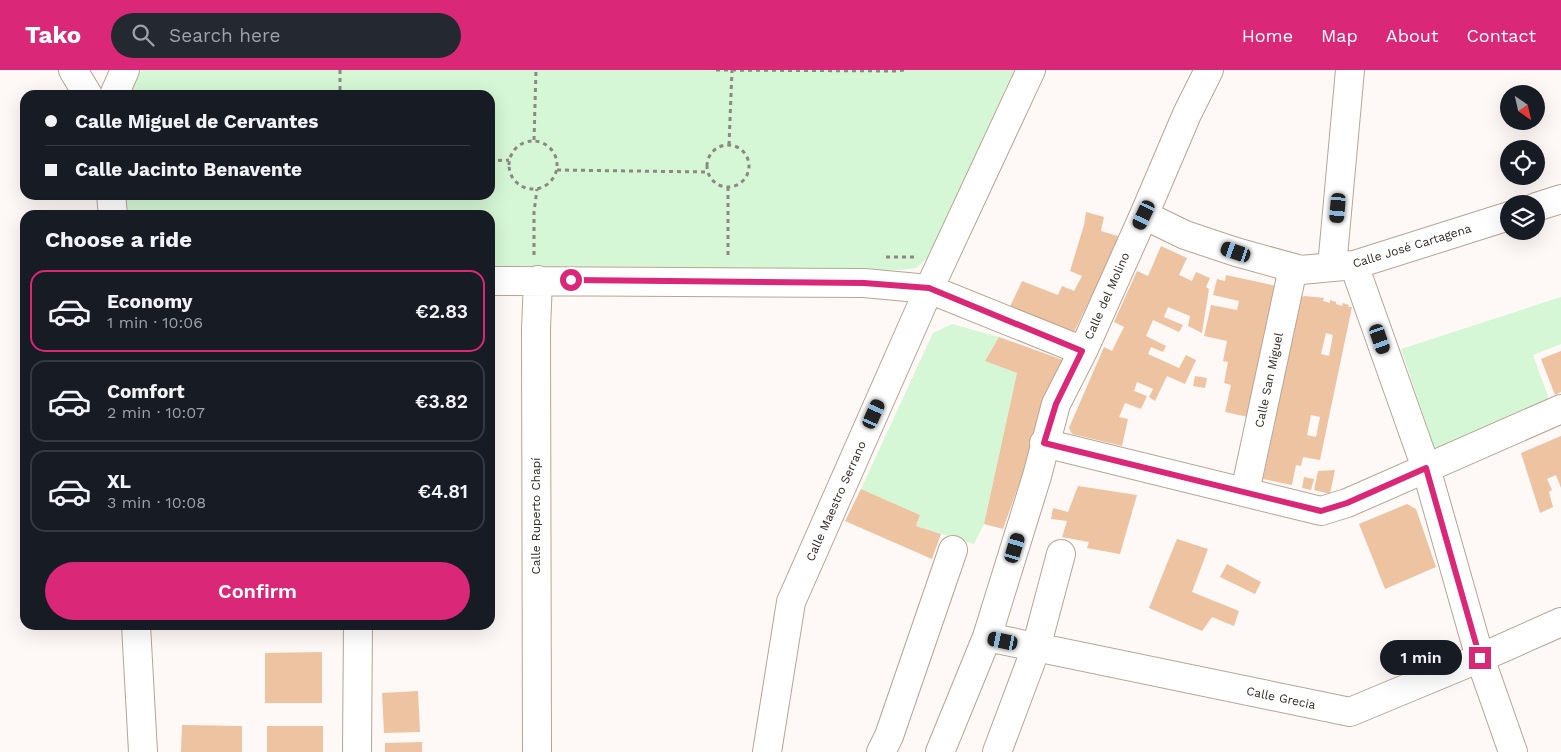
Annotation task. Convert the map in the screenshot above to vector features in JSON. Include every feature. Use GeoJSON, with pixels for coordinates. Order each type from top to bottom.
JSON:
{"type":"FeatureCollection","features":[{"type":"Feature","properties":{"kind":"street"},"geometry":{"type":"LineString","coordinates":[[73,70],[85,90]]}},
{"type":"Feature","properties":{"kind":"street"},"geometry":{"type":"LineString","coordinates":[[116,90],[125,70]]}},
{"type":"Feature","properties":{"kind":"street","name":"Calle Maestro Serrano"},"geometry":{"type":"LineString","coordinates":[[767,752],[791,602],[929,288],[1031,70]]}},
{"type":"Feature","properties":{"kind":"street","name":"Calle del Molino"},"geometry":{"type":"LineString","coordinates":[[940,752],[987,637],[1037,476],[1044,443],[1056,404],[1144,215],[1186,114],[1209,70]]}},
{"type":"Feature","properties":{"kind":"street"},"geometry":{"type":"LineString","coordinates":[[1350,70],[1343,266],[1426,468],[1480,658],[1513,752]]}},
{"type":"Feature","properties":{"kind":"street","name":"Calle José Cartagena"},"geometry":{"type":"LineString","coordinates":[[1144,215],[1193,238],[1301,270],[1343,266],[1500,219]]}},
{"type":"Feature","properties":{"kind":"street","name":"Calle San Miguel"},"geometry":{"type":"LineString","coordinates":[[1245,492],[1293,268]]}},
{"type":"Feature","properties":{"kind":"street"},"geometry":{"type":"LineString","coordinates":[[495,280],[536,270],[864,283],[929,288],[1082,351]]}},
{"type":"Feature","properties":{"kind":"street","name":"Calle Ruperto Chapí"},"geometry":{"type":"LineString","coordinates":[[536,270],[537,752]]}},
{"type":"Feature","properties":{"kind":"street"},"geometry":{"type":"LineString","coordinates":[[1044,443],[1321,511],[1347,503],[1561,409]]}},
{"type":"Feature","properties":{"kind":"street"},"geometry":{"type":"LineString","coordinates":[[881,752],[889,736],[953,550]]}},
{"type":"Feature","properties":{"kind":"street"},"geometry":{"type":"LineString","coordinates":[[997,752],[1036,648],[1061,554]]}},
{"type":"Feature","properties":{"kind":"street","name":"Calle Grecia"},"geometry":{"type":"LineString","coordinates":[[987,637],[1350,712],[1561,622]]}},
{"type":"Feature","properties":{"kind":"street"},"geometry":{"type":"LineString","coordinates":[[136,630],[143,752]]}},
{"type":"Feature","properties":{"kind":"street"},"geometry":{"type":"LineString","coordinates":[[357,752],[358,630]]}},
{"type":"Feature","properties":{"kind":"path"},"geometry":{"type":"LineString","coordinates":[[340,70],[340,90]]}},
{"type":"Feature","properties":{"kind":"path"},"geometry":{"type":"LineString","coordinates":[[534,140],[536,70]]}},
{"type":"Feature","properties":{"kind":"path"},"geometry":{"type":"LineString","coordinates":[[716,70],[896,72],[904,70]]}},
{"type":"Feature","properties":{"kind":"path"},"geometry":{"type":"LineString","coordinates":[[729,145],[732,70]]}},
{"type":"Feature","properties":{"kind":"path"},"geometry":{"type":"LineString","coordinates":[[534,140],[549,146],[557,162],[557,170],[552,180],[546,186],[538,189],[526,189],[512,178],[509,170],[509,160],[517,146],[534,140]]}},
{"type":"Feature","properties":{"kind":"path"},"geometry":{"type":"LineString","coordinates":[[729,145],[742,151],[749,165],[748,172],[743,181],[728,187],[716,184],[707,172],[707,162],[710,155],[722,146],[729,145]]}},
{"type":"Feature","properties":{"kind":"path"},"geometry":{"type":"LineString","coordinates":[[495,161],[509,160]]}},
{"type":"Feature","properties":{"kind":"path"},"geometry":{"type":"LineString","coordinates":[[557,170],[707,172]]}},
{"type":"Feature","properties":{"kind":"path"},"geometry":{"type":"LineString","coordinates":[[728,187],[728,261]]}},
{"type":"Feature","properties":{"kind":"path"},"geometry":{"type":"LineString","coordinates":[[536,270],[534,212],[538,189]]}},
{"type":"Feature","properties":{"kind":"path"},"geometry":{"type":"LineString","coordinates":[[884,258],[923,257]]}},
{"type":"Feature","properties":{"kind":"green space"},"geometry":{"type":"Polygon","coordinates":[[[142,70],[1014,70],[929,257],[916,268],[902,270],[495,267],[495,210],[125,210],[125,200],[495,200],[495,90],[128,90],[142,70]]]}},
{"type":"Feature","properties":{"kind":"green space"},"geometry":{"type":"Polygon","coordinates":[[[1561,297],[1561,344],[1533,355],[1549,399],[1435,450],[1401,349],[1561,297]]]}},
{"type":"Feature","properties":{"kind":"green space"},"geometry":{"type":"Polygon","coordinates":[[[952,324],[999,337],[985,361],[1017,373],[984,524],[974,544],[916,526],[920,515],[861,489],[933,333],[952,324]]]}},
{"type":"Feature","properties":{"kind":"building"},"geometry":{"type":"Polygon","coordinates":[[[1086,212],[1104,217],[1101,231],[1121,237],[1074,332],[1009,309],[1022,281],[1058,295],[1062,286],[1074,291],[1082,276],[1070,271],[1086,212]]]}},
{"type":"Feature","properties":{"kind":"building"},"geometry":{"type":"Polygon","coordinates":[[[1161,246],[1187,258],[1179,275],[1192,281],[1196,272],[1210,278],[1206,287],[1209,289],[1202,333],[1188,326],[1190,316],[1168,307],[1164,317],[1183,325],[1179,332],[1153,320],[1146,336],[1166,346],[1163,352],[1151,347],[1148,354],[1179,368],[1186,355],[1196,360],[1185,384],[1167,376],[1155,401],[1149,397],[1153,389],[1137,382],[1134,391],[1147,396],[1141,409],[1125,403],[1119,417],[1128,419],[1122,446],[1072,434],[1069,428],[1104,347],[1112,351],[1124,327],[1114,322],[1137,271],[1148,276],[1161,246]]]}},
{"type":"Feature","properties":{"kind":"building"},"geometry":{"type":"Polygon","coordinates":[[[1226,275],[1276,286],[1248,417],[1225,412],[1231,385],[1224,383],[1228,362],[1223,361],[1227,341],[1204,336],[1211,305],[1237,310],[1239,301],[1213,295],[1217,279],[1225,281],[1226,275]]]}},
{"type":"Feature","properties":{"kind":"building"},"geometry":{"type":"Polygon","coordinates":[[[1301,297],[1324,298],[1323,301],[1330,303],[1330,300],[1342,306],[1343,303],[1349,305],[1348,307],[1352,307],[1320,460],[1303,457],[1301,466],[1296,465],[1292,485],[1263,479],[1296,322],[1293,321],[1298,311],[1295,310],[1297,304],[1299,305],[1301,297]],[[1326,333],[1321,354],[1329,356],[1333,335],[1326,333]],[[1311,415],[1307,435],[1316,437],[1320,417],[1311,415]]]}},
{"type":"Feature","properties":{"kind":"building"},"geometry":{"type":"Polygon","coordinates":[[[999,337],[1063,360],[1003,529],[984,524],[1017,373],[985,361],[999,337]]]}},
{"type":"Feature","properties":{"kind":"building"},"geometry":{"type":"Polygon","coordinates":[[[1561,351],[1561,392],[1555,395],[1541,359],[1561,351]]]}},
{"type":"Feature","properties":{"kind":"building"},"geometry":{"type":"Polygon","coordinates":[[[1195,376],[1207,378],[1205,388],[1193,386],[1195,376]]]}},
{"type":"Feature","properties":{"kind":"building"},"geometry":{"type":"Polygon","coordinates":[[[1561,436],[1561,488],[1556,475],[1547,479],[1552,490],[1549,492],[1553,507],[1540,513],[1521,453],[1561,436]]]}},
{"type":"Feature","properties":{"kind":"building"},"geometry":{"type":"Polygon","coordinates":[[[1335,470],[1330,494],[1314,490],[1318,471],[1335,470]]]}},
{"type":"Feature","properties":{"kind":"building"},"geometry":{"type":"Polygon","coordinates":[[[1304,477],[1314,479],[1311,490],[1302,488],[1304,477]]]}},
{"type":"Feature","properties":{"kind":"building"},"geometry":{"type":"Polygon","coordinates":[[[1078,486],[1137,495],[1120,554],[1087,548],[1089,542],[1062,537],[1067,521],[1051,519],[1053,508],[1068,512],[1078,486]]]}},
{"type":"Feature","properties":{"kind":"building"},"geometry":{"type":"Polygon","coordinates":[[[861,489],[920,515],[916,526],[941,534],[932,559],[845,521],[861,489]]]}},
{"type":"Feature","properties":{"kind":"building"},"geometry":{"type":"Polygon","coordinates":[[[1407,504],[1416,509],[1436,567],[1385,589],[1359,524],[1407,504]]]}},
{"type":"Feature","properties":{"kind":"building"},"geometry":{"type":"Polygon","coordinates":[[[1177,539],[1208,549],[1192,592],[1239,611],[1234,626],[1212,617],[1202,631],[1149,608],[1177,539]]]}},
{"type":"Feature","properties":{"kind":"building"},"geometry":{"type":"Polygon","coordinates":[[[1227,564],[1261,582],[1255,594],[1220,577],[1227,564]]]}},
{"type":"Feature","properties":{"kind":"building"},"geometry":{"type":"Polygon","coordinates":[[[322,652],[322,703],[265,703],[265,653],[322,652]]]}},
{"type":"Feature","properties":{"kind":"building"},"geometry":{"type":"Polygon","coordinates":[[[418,691],[420,732],[384,733],[382,693],[418,691]]]}},
{"type":"Feature","properties":{"kind":"building"},"geometry":{"type":"Polygon","coordinates":[[[182,725],[242,726],[242,752],[181,752],[182,725]]]}},
{"type":"Feature","properties":{"kind":"building"},"geometry":{"type":"Polygon","coordinates":[[[267,726],[323,726],[323,752],[267,752],[267,726]]]}},
{"type":"Feature","properties":{"kind":"building"},"geometry":{"type":"Polygon","coordinates":[[[422,742],[422,752],[385,752],[385,743],[422,742]]]}},
{"type":"Feature","properties":{"kind":"route"},"geometry":{"type":"LineString","coordinates":[[571,280],[864,283],[929,288],[1082,351],[1056,404],[1044,443],[1321,511],[1347,503],[1426,468],[1480,658]]}}]}
